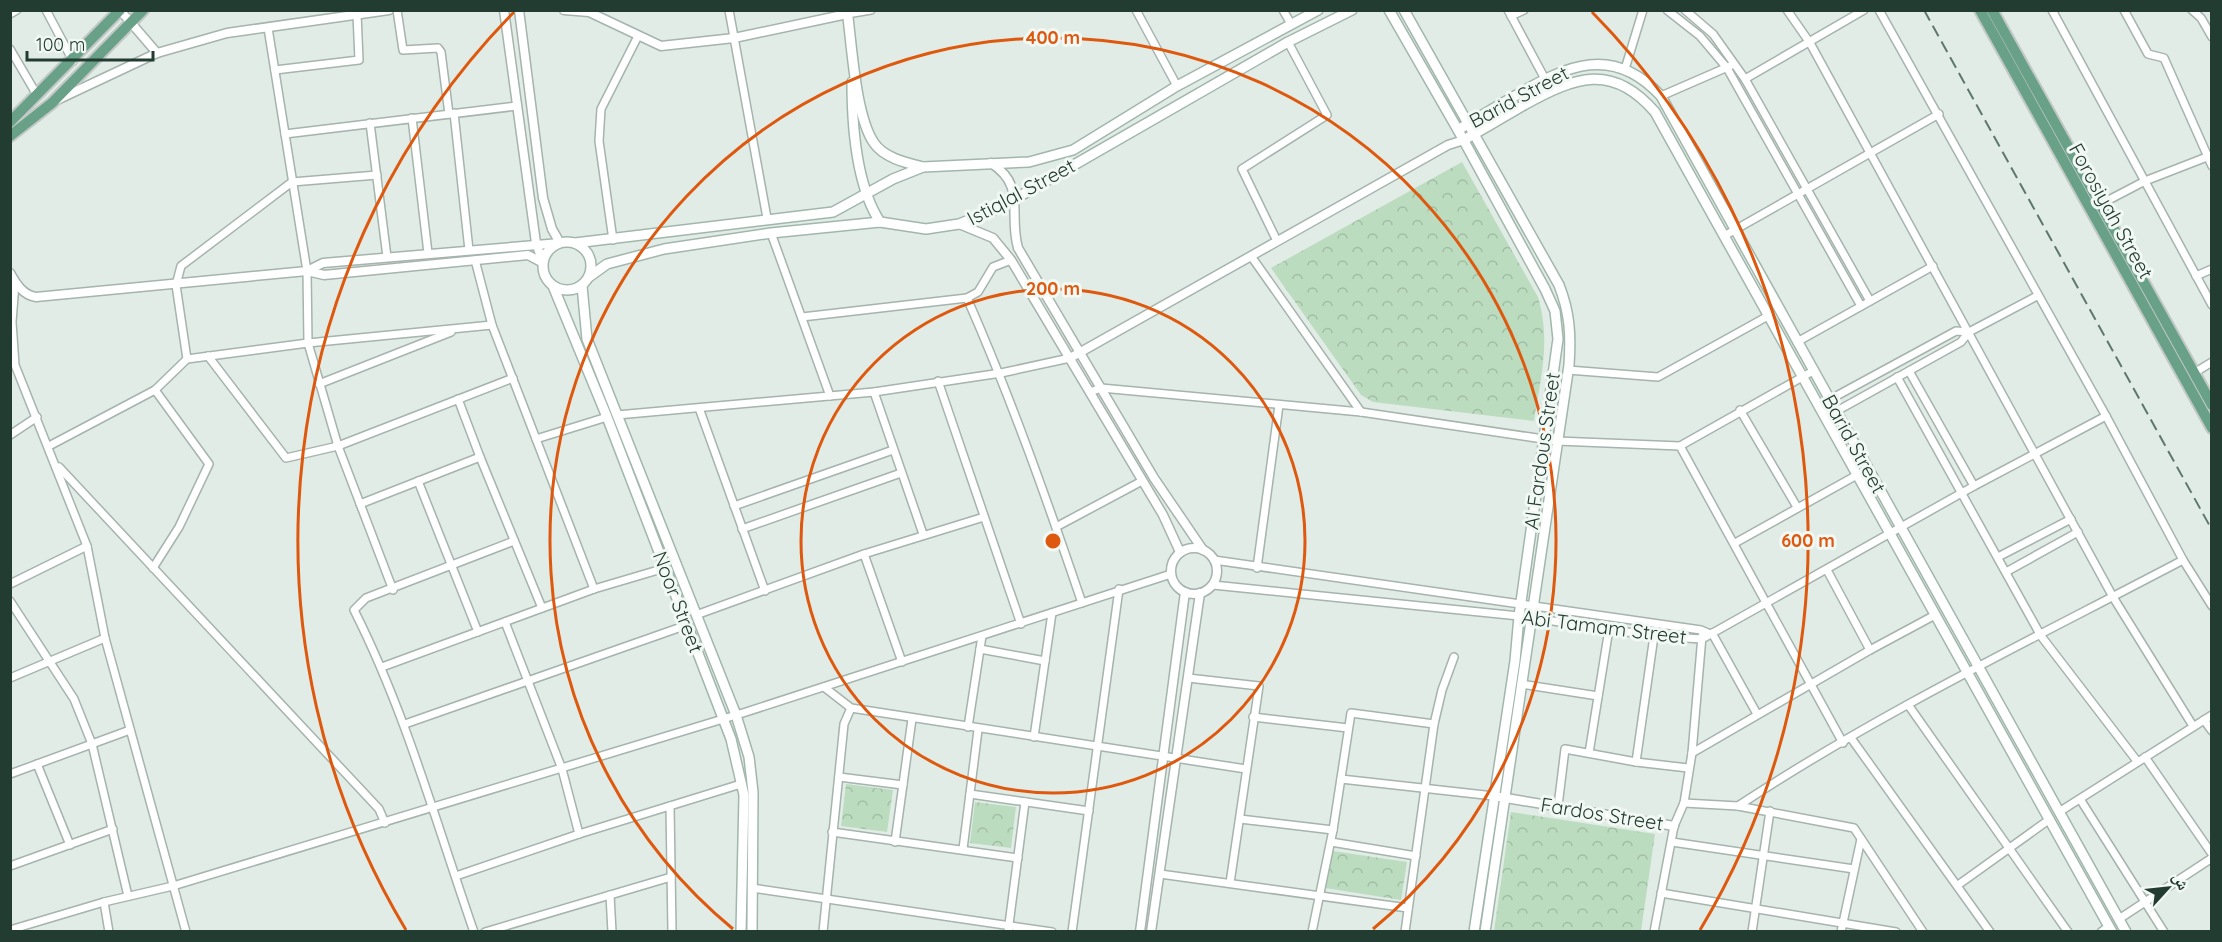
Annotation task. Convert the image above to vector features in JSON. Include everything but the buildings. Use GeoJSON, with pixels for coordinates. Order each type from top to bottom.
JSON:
{"type":"FeatureCollection","features":[{"type":"Feature","properties":{"kind":"main road"},"geometry":{"type":"LineString","coordinates":[[10,123],[74,61],[120,10]]}},
{"type":"Feature","properties":{"kind":"main road"},"geometry":{"type":"LineString","coordinates":[[10,136],[51,103],[132,24],[143,10]]}},
{"type":"Feature","properties":{"kind":"main road","name":"Istiqlal Street"},"geometry":{"type":"LineString","coordinates":[[575,243],[613,240],[766,218],[833,212],[923,167],[1029,162],[1073,150],[1177,86],[1318,10]]}},
{"type":"Feature","properties":{"kind":"main road","name":"Istiqlal Street"},"geometry":{"type":"LineString","coordinates":[[589,277],[607,264],[632,255],[771,233],[880,222],[926,229],[959,224],[1014,199],[1288,42],[1352,10]]}},
{"type":"Feature","properties":{"kind":"main road","name":"Al Fardous Street"},"geometry":{"type":"LineString","coordinates":[[1389,10],[1464,140],[1554,311],[1558,339],[1520,605],[1515,661],[1474,932]]}},
{"type":"Feature","properties":{"kind":"main road","name":"Al Fardous Street"},"geometry":{"type":"LineString","coordinates":[[1404,10],[1559,285],[1568,308],[1571,330],[1569,370],[1485,932]]}},
{"type":"Feature","properties":{"kind":"main road","name":"Forosiyah Street"},"geometry":{"type":"LineString","coordinates":[[1980,10],[2211,428]]}},
{"type":"Feature","properties":{"kind":"main road","name":"Forosiyah Street"},"geometry":{"type":"LineString","coordinates":[[1992,10],[2211,405]]}},
{"type":"Feature","properties":{"kind":"main road"},"geometry":{"type":"LineString","coordinates":[[847,12],[864,123],[874,145],[896,159],[923,167]]}},
{"type":"Feature","properties":{"kind":"main road"},"geometry":{"type":"LineString","coordinates":[[853,49],[855,148],[872,209],[880,222]]}},
{"type":"Feature","properties":{"kind":"main road","name":"Barid Street"},"geometry":{"type":"LineString","coordinates":[[1458,130],[1545,79],[1581,65],[1605,64],[1625,69],[1650,85],[1660,96],[2126,932]]}},
{"type":"Feature","properties":{"kind":"main road","name":"Barid Street"},"geometry":{"type":"LineString","coordinates":[[1464,140],[1550,91],[1569,82],[1589,78],[1604,79],[1631,88],[1655,112],[2050,819],[2107,930]]}},
{"type":"Feature","properties":{"kind":"main road"},"geometry":{"type":"LineString","coordinates":[[1655,112],[1665,106]]}},
{"type":"Feature","properties":{"kind":"main road"},"geometry":{"type":"LineString","coordinates":[[560,243],[575,243],[582,247],[591,260],[589,277],[582,286],[567,291],[553,286],[545,276],[543,263],[549,250],[560,243]]}},
{"type":"Feature","properties":{"kind":"main road","name":"Noor Street"},"geometry":{"type":"LineString","coordinates":[[553,286],[607,417],[731,740],[744,795],[741,932]]}},
{"type":"Feature","properties":{"kind":"main road","name":"Noor Street"},"geometry":{"type":"LineString","coordinates":[[582,286],[587,339],[736,715],[749,757],[753,792],[752,932]]}},
{"type":"Feature","properties":{"kind":"street"},"geometry":{"type":"LineString","coordinates":[[10,14],[17,10]]}},
{"type":"Feature","properties":{"kind":"street"},"geometry":{"type":"LineString","coordinates":[[46,10],[74,61]]}},
{"type":"Feature","properties":{"kind":"street"},"geometry":{"type":"LineString","coordinates":[[120,10],[157,53]]}},
{"type":"Feature","properties":{"kind":"street"},"geometry":{"type":"LineString","coordinates":[[51,103],[157,53],[226,33],[389,10]]}},
{"type":"Feature","properties":{"kind":"street"},"geometry":{"type":"LineString","coordinates":[[397,10],[403,50],[438,48],[441,52],[469,250]]}},
{"type":"Feature","properties":{"kind":"street"},"geometry":{"type":"LineString","coordinates":[[504,10],[536,243],[543,263]]}},
{"type":"Feature","properties":{"kind":"street"},"geometry":{"type":"LineString","coordinates":[[519,10],[543,198],[552,230],[560,243]]}},
{"type":"Feature","properties":{"kind":"street"},"geometry":{"type":"LineString","coordinates":[[564,10],[589,12],[661,46],[734,38],[847,12],[871,10]]}},
{"type":"Feature","properties":{"kind":"street"},"geometry":{"type":"LineString","coordinates":[[729,10],[766,218]]}},
{"type":"Feature","properties":{"kind":"street"},"geometry":{"type":"LineString","coordinates":[[1136,10],[1177,86]]}},
{"type":"Feature","properties":{"kind":"street"},"geometry":{"type":"LineString","coordinates":[[1283,10],[1291,24]]}},
{"type":"Feature","properties":{"kind":"street"},"geometry":{"type":"LineString","coordinates":[[1524,10],[1510,13],[1545,79]]}},
{"type":"Feature","properties":{"kind":"street"},"geometry":{"type":"LineString","coordinates":[[1625,69],[1643,10]]}},
{"type":"Feature","properties":{"kind":"street"},"geometry":{"type":"LineString","coordinates":[[1667,10],[1700,36],[1727,68],[1861,306]]}},
{"type":"Feature","properties":{"kind":"street"},"geometry":{"type":"LineString","coordinates":[[1685,10],[1713,34],[1745,79],[1870,301]]}},
{"type":"Feature","properties":{"kind":"street"},"geometry":{"type":"LineString","coordinates":[[1787,10],[1810,43],[2113,597],[2193,726]]}},
{"type":"Feature","properties":{"kind":"street"},"geometry":{"type":"LineString","coordinates":[[1745,79],[1864,10]]}},
{"type":"Feature","properties":{"kind":"street"},"geometry":{"type":"LineString","coordinates":[[1879,10],[2106,416],[2183,560],[2211,606]]}},
{"type":"Feature","properties":{"kind":"street"},"geometry":{"type":"LineString","coordinates":[[2052,10],[2211,305]]}},
{"type":"Feature","properties":{"kind":"street"},"geometry":{"type":"LineString","coordinates":[[2124,10],[2148,54],[2164,58],[2209,156],[2211,166]]}},
{"type":"Feature","properties":{"kind":"street"},"geometry":{"type":"LineString","coordinates":[[2192,10],[2201,18],[2211,38]]}},
{"type":"Feature","properties":{"kind":"street"},"geometry":{"type":"LineString","coordinates":[[275,70],[359,60],[357,14]]}},
{"type":"Feature","properties":{"kind":"street"},"geometry":{"type":"LineString","coordinates":[[268,28],[307,271],[308,343],[338,447],[393,590]]}},
{"type":"Feature","properties":{"kind":"street"},"geometry":{"type":"LineString","coordinates":[[613,240],[599,141],[601,108],[638,36]]}},
{"type":"Feature","properties":{"kind":"street"},"geometry":{"type":"LineString","coordinates":[[1276,242],[1242,169],[1327,115],[1288,42]]}},
{"type":"Feature","properties":{"kind":"street"},"geometry":{"type":"LineString","coordinates":[[10,49],[38,95]]}},
{"type":"Feature","properties":{"kind":"street"},"geometry":{"type":"LineString","coordinates":[[1660,96],[1735,64]]}},
{"type":"Feature","properties":{"kind":"street"},"geometry":{"type":"LineString","coordinates":[[285,134],[518,105]]}},
{"type":"Feature","properties":{"kind":"street"},"geometry":{"type":"LineString","coordinates":[[1724,236],[1939,114]]}},
{"type":"Feature","properties":{"kind":"street"},"geometry":{"type":"LineString","coordinates":[[412,118],[428,253]]}},
{"type":"Feature","properties":{"kind":"street"},"geometry":{"type":"LineString","coordinates":[[370,123],[387,257]]}},
{"type":"Feature","properties":{"kind":"street","name":"Barid Street"},"geometry":{"type":"LineString","coordinates":[[1448,145],[1458,130]]}},
{"type":"Feature","properties":{"kind":"street","name":"Barid Street"},"geometry":{"type":"LineString","coordinates":[[1448,145],[1464,140]]}},
{"type":"Feature","properties":{"kind":"street"},"geometry":{"type":"LineString","coordinates":[[617,415],[874,392],[1000,373],[1070,358],[1448,145]]}},
{"type":"Feature","properties":{"kind":"street"},"geometry":{"type":"LineString","coordinates":[[2099,205],[2145,181],[2209,156]]}},
{"type":"Feature","properties":{"kind":"street"},"geometry":{"type":"LineString","coordinates":[[991,163],[1008,175],[1014,185],[1015,238],[1018,248],[1154,478],[1203,550],[1214,560],[1217,569],[1213,585],[1200,593],[1185,592],[1178,588],[1171,574],[1172,565],[1180,552],[1188,548],[1203,550]]}},
{"type":"Feature","properties":{"kind":"street"},"geometry":{"type":"LineString","coordinates":[[187,359],[176,285],[181,266],[292,182],[377,175]]}},
{"type":"Feature","properties":{"kind":"street"},"geometry":{"type":"LineString","coordinates":[[959,224],[993,238],[1011,260],[1163,515],[1180,552]]}},
{"type":"Feature","properties":{"kind":"street"},"geometry":{"type":"LineString","coordinates":[[771,233],[830,396]]}},
{"type":"Feature","properties":{"kind":"street"},"geometry":{"type":"LineString","coordinates":[[307,271],[323,263],[536,243],[560,243]]}},
{"type":"Feature","properties":{"kind":"street"},"geometry":{"type":"LineString","coordinates":[[10,273],[15,283],[27,294],[36,297],[307,271],[324,275],[528,255],[543,263]]}},
{"type":"Feature","properties":{"kind":"street"},"geometry":{"type":"LineString","coordinates":[[1251,256],[1361,412]]}},
{"type":"Feature","properties":{"kind":"street"},"geometry":{"type":"LineString","coordinates":[[475,260],[492,325],[594,589]]}},
{"type":"Feature","properties":{"kind":"street"},"geometry":{"type":"LineString","coordinates":[[802,317],[968,298],[978,292],[993,267],[1011,260]]}},
{"type":"Feature","properties":{"kind":"street"},"geometry":{"type":"LineString","coordinates":[[1797,342],[1933,266]]}},
{"type":"Feature","properties":{"kind":"street"},"geometry":{"type":"LineString","coordinates":[[2196,276],[2211,269]]}},
{"type":"Feature","properties":{"kind":"street"},"geometry":{"type":"LineString","coordinates":[[15,283],[12,322],[13,366],[49,446],[87,546],[105,639],[186,932]]}},
{"type":"Feature","properties":{"kind":"street"},"geometry":{"type":"LineString","coordinates":[[1835,412],[1961,342],[1969,332],[2037,296]]}},
{"type":"Feature","properties":{"kind":"street"},"geometry":{"type":"LineString","coordinates":[[968,298],[1000,373],[1082,603]]}},
{"type":"Feature","properties":{"kind":"street"},"geometry":{"type":"LineString","coordinates":[[1569,370],[1658,376],[1768,316]]}},
{"type":"Feature","properties":{"kind":"street"},"geometry":{"type":"LineString","coordinates":[[49,446],[155,390],[187,359],[308,343],[492,325]]}},
{"type":"Feature","properties":{"kind":"street"},"geometry":{"type":"LineString","coordinates":[[320,384],[460,328]]}},
{"type":"Feature","properties":{"kind":"street"},"geometry":{"type":"LineString","coordinates":[[1829,400],[1956,332],[1969,332]]}},
{"type":"Feature","properties":{"kind":"street"},"geometry":{"type":"LineString","coordinates":[[208,356],[286,458],[338,447],[513,378]]}},
{"type":"Feature","properties":{"kind":"street"},"geometry":{"type":"LineString","coordinates":[[2194,373],[2211,362]]}},
{"type":"Feature","properties":{"kind":"street"},"geometry":{"type":"LineString","coordinates":[[1090,392],[1101,388],[1361,412],[1557,441],[1680,446],[1740,410],[1813,371]]}},
{"type":"Feature","properties":{"kind":"street"},"geometry":{"type":"LineString","coordinates":[[1909,371],[1974,486]]}},
{"type":"Feature","properties":{"kind":"street"},"geometry":{"type":"LineString","coordinates":[[1898,377],[2041,636],[2138,761]]}},
{"type":"Feature","properties":{"kind":"street"},"geometry":{"type":"LineString","coordinates":[[938,381],[1020,624]]}},
{"type":"Feature","properties":{"kind":"street"},"geometry":{"type":"LineString","coordinates":[[153,567],[179,527],[209,464],[155,390]]}},
{"type":"Feature","properties":{"kind":"street"},"geometry":{"type":"LineString","coordinates":[[874,392],[923,534]]}},
{"type":"Feature","properties":{"kind":"street"},"geometry":{"type":"LineString","coordinates":[[458,399],[542,608]]}},
{"type":"Feature","properties":{"kind":"street"},"geometry":{"type":"LineString","coordinates":[[1257,568],[1280,405]]}},
{"type":"Feature","properties":{"kind":"street"},"geometry":{"type":"LineString","coordinates":[[699,408],[765,591]]}},
{"type":"Feature","properties":{"kind":"street"},"geometry":{"type":"LineString","coordinates":[[1740,410],[1797,507]]}},
{"type":"Feature","properties":{"kind":"street"},"geometry":{"type":"LineString","coordinates":[[1757,714],[1711,634],[1901,530],[1974,486],[2106,416]]}},
{"type":"Feature","properties":{"kind":"street"},"geometry":{"type":"LineString","coordinates":[[10,435],[37,417]]}},
{"type":"Feature","properties":{"kind":"street"},"geometry":{"type":"LineString","coordinates":[[536,439],[607,417]]}},
{"type":"Feature","properties":{"kind":"street"},"geometry":{"type":"LineString","coordinates":[[1680,446],[1768,602],[1809,685],[1843,743]]}},
{"type":"Feature","properties":{"kind":"street"},"geometry":{"type":"LineString","coordinates":[[734,506],[893,450]]}},
{"type":"Feature","properties":{"kind":"street"},"geometry":{"type":"LineString","coordinates":[[360,504],[480,457]]}},
{"type":"Feature","properties":{"kind":"street"},"geometry":{"type":"LineString","coordinates":[[55,463],[379,809],[385,823]]}},
{"type":"Feature","properties":{"kind":"street"},"geometry":{"type":"LineString","coordinates":[[742,529],[901,473]]}},
{"type":"Feature","properties":{"kind":"street"},"geometry":{"type":"LineString","coordinates":[[1735,543],[1857,475]]}},
{"type":"Feature","properties":{"kind":"street"},"geometry":{"type":"LineString","coordinates":[[1056,527],[1142,481]]}},
{"type":"Feature","properties":{"kind":"street"},"geometry":{"type":"LineString","coordinates":[[418,482],[478,632]]}},
{"type":"Feature","properties":{"kind":"street"},"geometry":{"type":"LineString","coordinates":[[696,615],[864,554],[984,517]]}},
{"type":"Feature","properties":{"kind":"street"},"geometry":{"type":"LineString","coordinates":[[1998,557],[2071,519]]}},
{"type":"Feature","properties":{"kind":"street"},"geometry":{"type":"LineString","coordinates":[[2006,572],[2078,532]]}},
{"type":"Feature","properties":{"kind":"street"},"geometry":{"type":"LineString","coordinates":[[471,930],[456,876],[405,723],[382,667],[354,610],[366,598],[393,590],[514,541]]}},
{"type":"Feature","properties":{"kind":"street"},"geometry":{"type":"LineString","coordinates":[[10,584],[87,546]]}},
{"type":"Feature","properties":{"kind":"street"},"geometry":{"type":"LineString","coordinates":[[864,554],[902,662]]}},
{"type":"Feature","properties":{"kind":"street","name":"Abi Tamam Street"},"geometry":{"type":"LineString","coordinates":[[1214,560],[1257,568],[1701,630],[1711,634]]}},
{"type":"Feature","properties":{"kind":"street"},"geometry":{"type":"LineString","coordinates":[[1738,806],[1851,738],[1968,673],[2183,560]]}},
{"type":"Feature","properties":{"kind":"street"},"geometry":{"type":"LineString","coordinates":[[382,667],[594,589],[665,568]]}},
{"type":"Feature","properties":{"kind":"street"},"geometry":{"type":"LineString","coordinates":[[1827,570],[1870,650]]}},
{"type":"Feature","properties":{"kind":"street"},"geometry":{"type":"LineString","coordinates":[[10,930],[104,902],[173,886],[562,769],[824,687],[1171,574]]}},
{"type":"Feature","properties":{"kind":"street","name":"Abi Tamam Street"},"geometry":{"type":"LineString","coordinates":[[1213,585],[1519,616],[1654,636],[1702,639],[1711,634]]}},
{"type":"Feature","properties":{"kind":"street"},"geometry":{"type":"LineString","coordinates":[[1072,932],[1119,590]]}},
{"type":"Feature","properties":{"kind":"street"},"geometry":{"type":"LineString","coordinates":[[1140,932],[1165,757],[1185,592]]}},
{"type":"Feature","properties":{"kind":"street"},"geometry":{"type":"LineString","coordinates":[[1151,932],[1200,593]]}},
{"type":"Feature","properties":{"kind":"street"},"geometry":{"type":"LineString","coordinates":[[10,601],[52,662],[74,699],[92,744],[128,896]]}},
{"type":"Feature","properties":{"kind":"street"},"geometry":{"type":"LineString","coordinates":[[1034,737],[1052,613]]}},
{"type":"Feature","properties":{"kind":"street"},"geometry":{"type":"LineString","coordinates":[[1692,753],[1757,714],[1935,615]]}},
{"type":"Feature","properties":{"kind":"street"},"geometry":{"type":"LineString","coordinates":[[505,622],[562,769],[579,834]]}},
{"type":"Feature","properties":{"kind":"street"},"geometry":{"type":"LineString","coordinates":[[405,723],[687,625]]}},
{"type":"Feature","properties":{"kind":"street"},"geometry":{"type":"LineString","coordinates":[[1589,753],[1609,629]]}},
{"type":"Feature","properties":{"kind":"street"},"geometry":{"type":"LineString","coordinates":[[1674,826],[1684,803],[1692,753],[1701,630]]}},
{"type":"Feature","properties":{"kind":"street"},"geometry":{"type":"LineString","coordinates":[[968,727],[982,636]]}},
{"type":"Feature","properties":{"kind":"street"},"geometry":{"type":"LineString","coordinates":[[1636,762],[1654,636]]}},
{"type":"Feature","properties":{"kind":"street"},"geometry":{"type":"LineString","coordinates":[[10,678],[105,639]]}},
{"type":"Feature","properties":{"kind":"street"},"geometry":{"type":"LineString","coordinates":[[980,649],[1045,661]]}},
{"type":"Feature","properties":{"kind":"street"},"geometry":{"type":"LineString","coordinates":[[1405,932],[1434,724],[1442,690],[1454,657]]}},
{"type":"Feature","properties":{"kind":"street"},"geometry":{"type":"LineString","coordinates":[[1188,678],[1258,686],[1230,883]]}},
{"type":"Feature","properties":{"kind":"street"},"geometry":{"type":"LineString","coordinates":[[1521,684],[1598,696]]}},
{"type":"Feature","properties":{"kind":"street"},"geometry":{"type":"LineString","coordinates":[[824,687],[851,708],[978,730],[1246,769]]}},
{"type":"Feature","properties":{"kind":"street"},"geometry":{"type":"LineString","coordinates":[[1909,706],[2068,932]]}},
{"type":"Feature","properties":{"kind":"street"},"geometry":{"type":"LineString","coordinates":[[823,932],[824,898],[844,724],[851,708]]}},
{"type":"Feature","properties":{"kind":"street"},"geometry":{"type":"LineString","coordinates":[[1312,932],[1331,842],[1351,713],[1434,724]]}},
{"type":"Feature","properties":{"kind":"street"},"geometry":{"type":"LineString","coordinates":[[2059,812],[2211,715]]}},
{"type":"Feature","properties":{"kind":"street"},"geometry":{"type":"LineString","coordinates":[[1253,717],[1348,728]]}},
{"type":"Feature","properties":{"kind":"street"},"geometry":{"type":"LineString","coordinates":[[895,842],[912,719]]}},
{"type":"Feature","properties":{"kind":"street"},"geometry":{"type":"LineString","coordinates":[[2204,720],[2211,731]]}},
{"type":"Feature","properties":{"kind":"street"},"geometry":{"type":"LineString","coordinates":[[10,774],[130,730]]}},
{"type":"Feature","properties":{"kind":"street"},"geometry":{"type":"LineString","coordinates":[[963,849],[978,730]]}},
{"type":"Feature","properties":{"kind":"street"},"geometry":{"type":"LineString","coordinates":[[1851,738],[1990,932]]}},
{"type":"Feature","properties":{"kind":"street"},"geometry":{"type":"LineString","coordinates":[[1558,806],[1565,749],[1636,762],[1688,768]]}},
{"type":"Feature","properties":{"kind":"street"},"geometry":{"type":"LineString","coordinates":[[2119,919],[2211,856],[2145,757]]}},
{"type":"Feature","properties":{"kind":"street"},"geometry":{"type":"LineString","coordinates":[[37,764],[70,845]]}},
{"type":"Feature","properties":{"kind":"street"},"geometry":{"type":"LineString","coordinates":[[839,777],[903,785]]}},
{"type":"Feature","properties":{"kind":"street"},"geometry":{"type":"LineString","coordinates":[[1341,779],[1494,796]]}},
{"type":"Feature","properties":{"kind":"street"},"geometry":{"type":"LineString","coordinates":[[456,876],[579,834],[741,784]]}},
{"type":"Feature","properties":{"kind":"street"},"geometry":{"type":"LineString","coordinates":[[970,794],[1089,811]]}},
{"type":"Feature","properties":{"kind":"street","name":"Fardos Street"},"geometry":{"type":"LineString","coordinates":[[1494,796],[1674,826],[1654,932]]}},
{"type":"Feature","properties":{"kind":"street"},"geometry":{"type":"LineString","coordinates":[[2080,799],[2164,932]]}},
{"type":"Feature","properties":{"kind":"street"},"geometry":{"type":"LineString","coordinates":[[1008,927],[1025,802]]}},
{"type":"Feature","properties":{"kind":"street"},"geometry":{"type":"LineString","coordinates":[[1684,803],[1738,806],[1854,828],[1923,932]]}},
{"type":"Feature","properties":{"kind":"street"},"geometry":{"type":"LineString","coordinates":[[670,806],[672,932]]}},
{"type":"Feature","properties":{"kind":"street"},"geometry":{"type":"LineString","coordinates":[[1752,932],[1770,811]]}},
{"type":"Feature","properties":{"kind":"street"},"geometry":{"type":"LineString","coordinates":[[1240,819],[1333,830]]}},
{"type":"Feature","properties":{"kind":"street"},"geometry":{"type":"LineString","coordinates":[[1958,885],[2050,819]]}},
{"type":"Feature","properties":{"kind":"street"},"geometry":{"type":"LineString","coordinates":[[10,866],[113,829]]}},
{"type":"Feature","properties":{"kind":"street"},"geometry":{"type":"LineString","coordinates":[[832,832],[1018,858]]}},
{"type":"Feature","properties":{"kind":"street"},"geometry":{"type":"LineString","coordinates":[[1841,928],[1861,839]]}},
{"type":"Feature","properties":{"kind":"street"},"geometry":{"type":"LineString","coordinates":[[1331,842],[1416,856]]}},
{"type":"Feature","properties":{"kind":"street"},"geometry":{"type":"LineString","coordinates":[[1672,842],[1854,869]]}},
{"type":"Feature","properties":{"kind":"street"},"geometry":{"type":"LineString","coordinates":[[1160,874],[1408,908]]}},
{"type":"Feature","properties":{"kind":"street"},"geometry":{"type":"LineString","coordinates":[[485,932],[671,877]]}},
{"type":"Feature","properties":{"kind":"street"},"geometry":{"type":"LineString","coordinates":[[752,888],[1052,932]]}},
{"type":"Feature","properties":{"kind":"street"},"geometry":{"type":"LineString","coordinates":[[1661,893],[1757,909],[1841,928],[1896,932]]}},
{"type":"Feature","properties":{"kind":"street"},"geometry":{"type":"LineString","coordinates":[[610,895],[612,932]]}},
{"type":"Feature","properties":{"kind":"street"},"geometry":{"type":"LineString","coordinates":[[104,902],[109,932]]}},
{"type":"Feature","properties":{"kind":"green space"},"geometry":{"type":"Polygon","coordinates":[[[1462,162],[1538,297],[1544,329],[1544,359],[1534,421],[1373,402],[1361,395],[1271,268],[1462,162]]]}},
{"type":"Feature","properties":{"kind":"green space"},"geometry":{"type":"Polygon","coordinates":[[[846,784],[893,790],[887,832],[841,826],[846,784]]]}},
{"type":"Feature","properties":{"kind":"green space"},"geometry":{"type":"Polygon","coordinates":[[[975,802],[1016,807],[1011,848],[970,843],[975,802]]]}},
{"type":"Feature","properties":{"kind":"green space"},"geometry":{"type":"Polygon","coordinates":[[[1511,812],[1655,834],[1641,931],[1494,931],[1511,812]]]}},
{"type":"Feature","properties":{"kind":"green space"},"geometry":{"type":"Polygon","coordinates":[[[1333,851],[1407,862],[1401,900],[1325,888],[1333,851]]]}},
{"type":"Feature","properties":{"kind":"railway"},"geometry":{"type":"LineString","coordinates":[[1924,10],[2212,530]]}}]}
